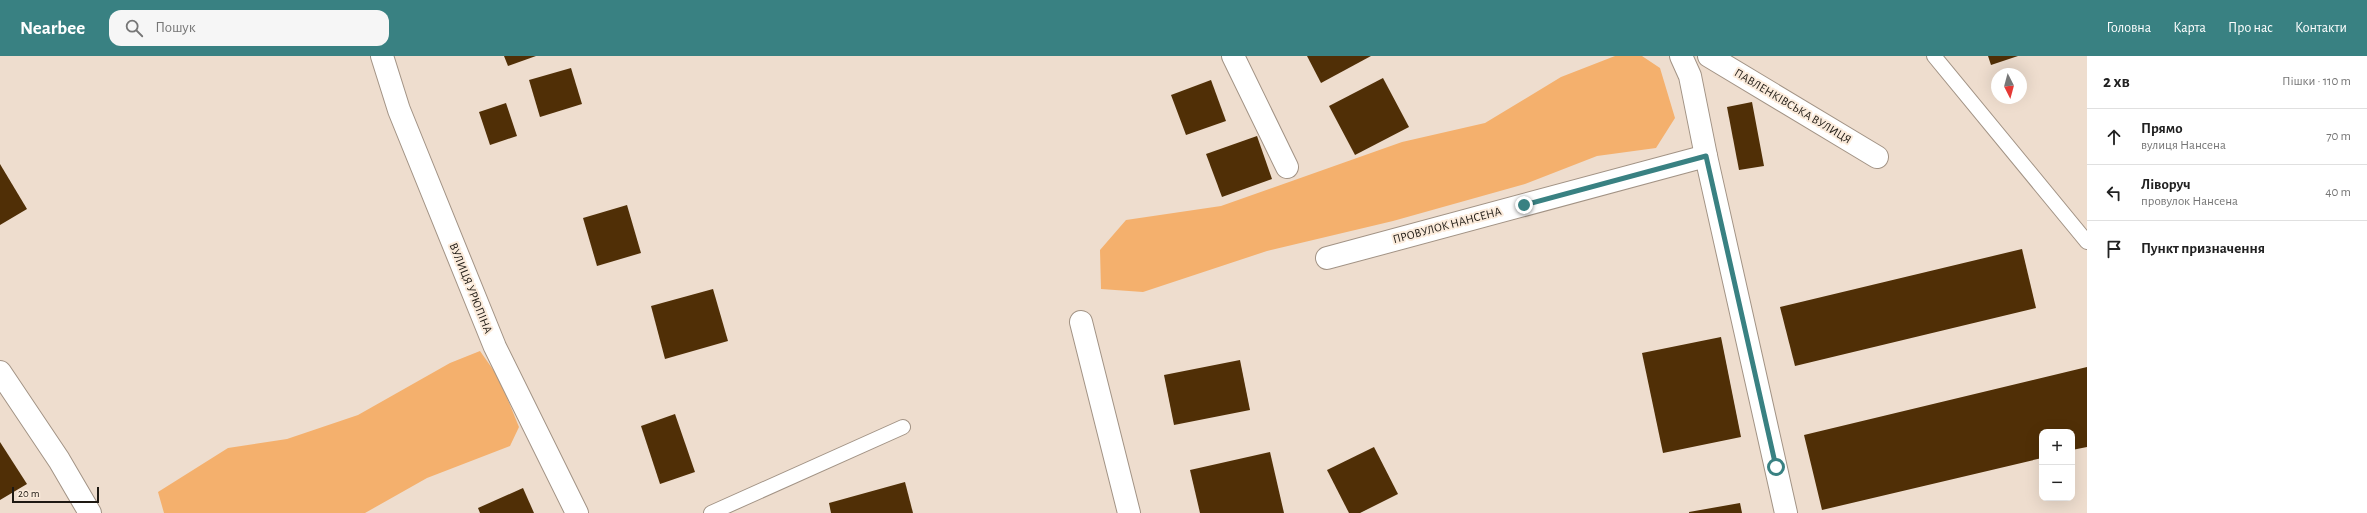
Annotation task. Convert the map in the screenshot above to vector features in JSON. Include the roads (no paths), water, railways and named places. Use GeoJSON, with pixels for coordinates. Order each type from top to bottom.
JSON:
{"type":"FeatureCollection","features":[{"type":"Feature","properties":{"kind":"street","name":"ВУЛИЦЯ УРЮПІНА"},"geometry":{"type":"LineString","coordinates":[[382,56],[399,110],[495,347],[577,513]]}},
{"type":"Feature","properties":{"kind":"street"},"geometry":{"type":"LineString","coordinates":[[1233,56],[1287,167]]}},
{"type":"Feature","properties":{"kind":"street"},"geometry":{"type":"LineString","coordinates":[[1681,56],[1690,76],[1706,156],[1786,513]]}},
{"type":"Feature","properties":{"kind":"street","name":"ПАВЛЕНКІВСЬКА ВУЛИЦЯ"},"geometry":{"type":"LineString","coordinates":[[1709,56],[1877,157]]}},
{"type":"Feature","properties":{"kind":"street","name":"ПРОВУЛОК НАНСЕНА"},"geometry":{"type":"LineString","coordinates":[[1327,258],[1706,156]]}},
{"type":"Feature","properties":{"kind":"street"},"geometry":{"type":"LineString","coordinates":[[1081,322],[1129,513]]}},
{"type":"Feature","properties":{"kind":"street"},"geometry":{"type":"LineString","coordinates":[[0,372],[59,460],[90,513]]}},
{"type":"Feature","properties":{"kind":"lane"},"geometry":{"type":"LineString","coordinates":[[1934,56],[2087,242]]}},
{"type":"Feature","properties":{"kind":"lane"},"geometry":{"type":"LineString","coordinates":[[711,513],[903,427]]}}]}
